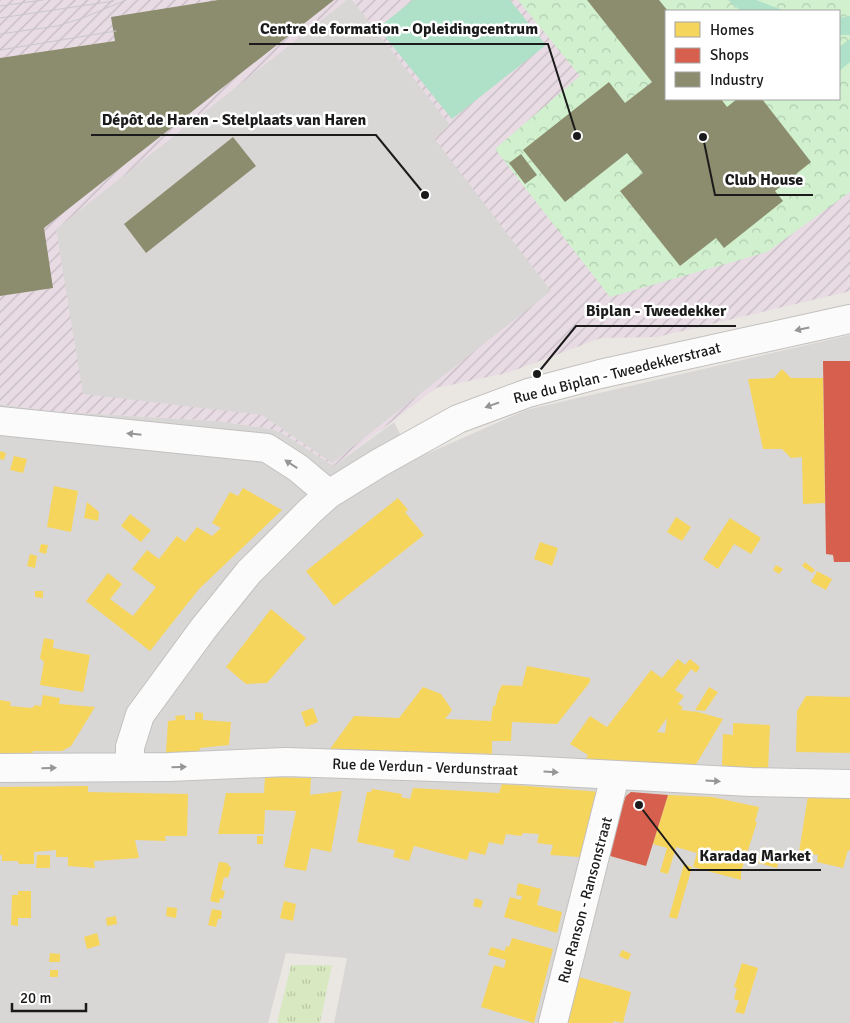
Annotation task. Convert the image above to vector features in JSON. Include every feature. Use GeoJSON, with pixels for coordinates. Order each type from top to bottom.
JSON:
{"type":"FeatureCollection","features":[{"type":"Feature","properties":{"kind":"street","name":"Rue du Biplan - Tweedekkerstraat"},"geometry":{"type":"LineString","coordinates":[[130,767],[130,747],[140,715],[203,629],[249,572],[310,511],[330,494],[379,463],[458,419],[528,393],[600,374],[850,318]]}},
{"type":"Feature","properties":{"kind":"street"},"geometry":{"type":"LineString","coordinates":[[0,421],[268,448],[298,468],[330,494]]}},
{"type":"Feature","properties":{"kind":"street","name":"Rue de Verdun - Verdunstraat"},"geometry":{"type":"LineString","coordinates":[[0,768],[130,767],[286,762],[850,784]]}},
{"type":"Feature","properties":{"kind":"street","name":"Rue Ranson - Ransonstraat"},"geometry":{"type":"LineString","coordinates":[[552,1023],[615,776]]}},
{"type":"Feature","properties":{"kind":"shaded area"},"geometry":{"type":"Polygon","coordinates":[[[0,0],[850,0],[850,291],[657,337],[601,338],[507,373],[436,388],[334,466],[282,433],[271,429],[217,421],[46,411],[0,404],[0,0]]]}},
{"type":"Feature","properties":{"kind":"shaded area"},"geometry":{"type":"Polygon","coordinates":[[[347,0],[352,0],[450,125],[434,138],[551,291],[332,463],[262,415],[83,394],[56,229],[347,0]]]}},
{"type":"Feature","properties":{"kind":"shaded area"},"geometry":{"type":"Polygon","coordinates":[[[850,335],[850,1023],[334,1023],[347,958],[286,953],[268,1023],[0,1023],[0,404],[46,411],[217,421],[271,429],[282,433],[334,466],[394,422],[413,460],[526,410],[850,335]]]}},
{"type":"Feature","properties":{"kind":"shaded area"},"geometry":{"type":"Polygon","coordinates":[[[603,868],[638,880],[618,940],[583,929],[603,868]]]}},
{"type":"Feature","properties":{"kind":"green space"},"geometry":{"type":"Polygon","coordinates":[[[413,0],[510,0],[546,45],[452,119],[378,28],[413,0]]]}},
{"type":"Feature","properties":{"kind":"green space"},"geometry":{"type":"Polygon","coordinates":[[[518,0],[850,0],[850,192],[767,252],[610,297],[495,149],[580,76],[518,0]]]}},
{"type":"Feature","properties":{"kind":"green space"},"geometry":{"type":"Polygon","coordinates":[[[728,0],[756,0],[782,10],[740,10],[728,0]]]}},
{"type":"Feature","properties":{"kind":"green space"},"geometry":{"type":"Polygon","coordinates":[[[850,16],[850,35],[840,35],[840,18],[850,16]]]}},
{"type":"Feature","properties":{"kind":"green space"},"geometry":{"type":"Polygon","coordinates":[[[850,39],[850,62],[840,70],[840,46],[850,39]]]}},
{"type":"Feature","properties":{"kind":"green space"},"geometry":{"type":"Polygon","coordinates":[[[291,965],[332,965],[320,1023],[277,1023],[291,965]]]}},
{"type":"Feature","properties":{"kind":"building: Homes"},"geometry":{"type":"Polygon","coordinates":[[[782,369],[791,378],[823,378],[825,503],[803,504],[802,457],[791,458],[782,449],[763,449],[748,379],[774,378],[782,369]]]}},
{"type":"Feature","properties":{"kind":"building: Homes"},"geometry":{"type":"Polygon","coordinates":[[[0,451],[6,453],[4,460],[0,459],[0,451]]]}},
{"type":"Feature","properties":{"kind":"building: Homes"},"geometry":{"type":"Polygon","coordinates":[[[14,456],[27,459],[23,473],[10,470],[14,456]]]}},
{"type":"Feature","properties":{"kind":"building: Homes"},"geometry":{"type":"Polygon","coordinates":[[[54,486],[78,491],[71,532],[47,527],[54,486]]]}},
{"type":"Feature","properties":{"kind":"building: Homes"},"geometry":{"type":"Polygon","coordinates":[[[243,488],[282,510],[199,589],[150,651],[86,601],[108,573],[122,584],[110,599],[133,616],[156,587],[132,569],[147,550],[159,559],[177,536],[185,542],[197,527],[212,536],[221,528],[212,523],[230,492],[238,496],[243,488]]]}},
{"type":"Feature","properties":{"kind":"building: Homes"},"geometry":{"type":"Polygon","coordinates":[[[398,498],[408,510],[405,512],[424,535],[334,606],[306,571],[398,498]]]}},
{"type":"Feature","properties":{"kind":"building: Homes"},"geometry":{"type":"Polygon","coordinates":[[[87,502],[99,512],[98,521],[84,518],[87,502]]]}},
{"type":"Feature","properties":{"kind":"building: Homes"},"geometry":{"type":"Polygon","coordinates":[[[130,514],[151,530],[141,542],[121,526],[130,514]]]}},
{"type":"Feature","properties":{"kind":"building: Homes"},"geometry":{"type":"Polygon","coordinates":[[[676,517],[691,527],[682,541],[667,532],[676,517]]]}},
{"type":"Feature","properties":{"kind":"building: Homes"},"geometry":{"type":"Polygon","coordinates":[[[730,518],[761,538],[751,554],[734,544],[718,569],[703,559],[730,518]]]}},
{"type":"Feature","properties":{"kind":"building: Homes"},"geometry":{"type":"Polygon","coordinates":[[[540,542],[558,548],[552,566],[534,559],[540,542]]]}},
{"type":"Feature","properties":{"kind":"building: Homes"},"geometry":{"type":"Polygon","coordinates":[[[41,544],[48,545],[46,554],[39,552],[41,544]]]}},
{"type":"Feature","properties":{"kind":"building: Homes"},"geometry":{"type":"Polygon","coordinates":[[[30,554],[37,556],[35,568],[27,566],[30,554]]]}},
{"type":"Feature","properties":{"kind":"building: Homes"},"geometry":{"type":"Polygon","coordinates":[[[805,562],[815,570],[812,573],[802,566],[805,562]]]}},
{"type":"Feature","properties":{"kind":"building: Homes"},"geometry":{"type":"Polygon","coordinates":[[[776,565],[783,569],[779,574],[773,570],[776,565]]]}},
{"type":"Feature","properties":{"kind":"building: Homes"},"geometry":{"type":"Polygon","coordinates":[[[817,571],[832,579],[826,590],[811,582],[817,571]]]}},
{"type":"Feature","properties":{"kind":"building: Homes"},"geometry":{"type":"Polygon","coordinates":[[[35,591],[43,591],[43,598],[35,597],[35,591]]]}},
{"type":"Feature","properties":{"kind":"building: Homes"},"geometry":{"type":"Polygon","coordinates":[[[271,609],[306,638],[267,683],[246,684],[226,667],[271,609]]]}},
{"type":"Feature","properties":{"kind":"building: Homes"},"geometry":{"type":"Polygon","coordinates":[[[44,638],[54,640],[53,648],[90,655],[83,692],[40,685],[44,662],[40,658],[44,638]]]}},
{"type":"Feature","properties":{"kind":"building: Homes"},"geometry":{"type":"Polygon","coordinates":[[[678,659],[685,665],[690,659],[700,667],[696,673],[691,669],[675,690],[684,696],[678,704],[683,707],[681,710],[698,712],[723,719],[695,766],[585,761],[588,755],[570,744],[590,716],[607,727],[651,670],[662,678],[678,659]],[[667,718],[657,732],[665,733],[667,718]]]}},
{"type":"Feature","properties":{"kind":"building: Homes"},"geometry":{"type":"Polygon","coordinates":[[[527,666],[590,678],[590,682],[557,724],[512,722],[511,741],[492,741],[492,754],[330,749],[354,716],[399,718],[423,687],[441,694],[452,710],[445,719],[491,721],[493,706],[495,706],[502,685],[522,686],[527,666]]]}},
{"type":"Feature","properties":{"kind":"building: Homes"},"geometry":{"type":"Polygon","coordinates":[[[709,687],[718,692],[705,711],[695,710],[709,687]]]}},
{"type":"Feature","properties":{"kind":"building: Homes"},"geometry":{"type":"Polygon","coordinates":[[[43,695],[60,698],[59,704],[95,707],[71,746],[62,751],[33,751],[32,756],[0,756],[0,700],[11,702],[10,706],[32,708],[35,705],[41,706],[43,695]]]}},
{"type":"Feature","properties":{"kind":"building: Homes"},"geometry":{"type":"Polygon","coordinates":[[[806,696],[850,697],[850,753],[796,752],[797,711],[806,696]]]}},
{"type":"Feature","properties":{"kind":"building: Homes"},"geometry":{"type":"Polygon","coordinates":[[[313,708],[318,722],[306,727],[301,712],[313,708]]]}},
{"type":"Feature","properties":{"kind":"building: Homes"},"geometry":{"type":"Polygon","coordinates":[[[195,712],[203,713],[203,720],[231,722],[229,745],[200,748],[199,754],[166,753],[168,721],[176,720],[175,716],[185,715],[185,720],[195,720],[195,712]]]}},
{"type":"Feature","properties":{"kind":"building: Homes"},"geometry":{"type":"Polygon","coordinates":[[[733,723],[770,725],[768,769],[722,767],[723,734],[733,735],[733,723]]]}},
{"type":"Feature","properties":{"kind":"building: Homes"},"geometry":{"type":"Polygon","coordinates":[[[265,777],[311,778],[310,795],[342,791],[331,852],[311,848],[306,871],[284,867],[296,811],[265,810],[264,834],[218,834],[226,793],[264,793],[265,777]]]}},
{"type":"Feature","properties":{"kind":"building: Homes"},"geometry":{"type":"Polygon","coordinates":[[[502,784],[601,792],[589,838],[585,838],[580,857],[550,855],[553,845],[537,843],[539,834],[523,833],[521,836],[506,834],[503,845],[489,842],[485,855],[470,851],[467,860],[414,846],[409,861],[393,857],[395,850],[357,842],[367,792],[371,792],[372,789],[402,794],[401,797],[410,799],[413,788],[499,793],[502,784]]]}},
{"type":"Feature","properties":{"kind":"building: Homes"},"geometry":{"type":"Polygon","coordinates":[[[88,786],[88,792],[188,794],[187,836],[165,836],[166,841],[135,840],[139,858],[94,861],[95,868],[68,866],[68,857],[56,857],[56,850],[34,852],[34,864],[2,861],[2,855],[0,855],[0,787],[88,786]]]}},
{"type":"Feature","properties":{"kind":"building: Homes"},"geometry":{"type":"Polygon","coordinates":[[[668,795],[712,797],[759,807],[755,822],[757,822],[741,872],[741,880],[693,867],[697,853],[676,847],[668,874],[660,872],[667,848],[653,844],[668,795]]]}},
{"type":"Feature","properties":{"kind":"building: Homes"},"geometry":{"type":"Polygon","coordinates":[[[808,796],[850,797],[850,851],[848,850],[843,868],[817,862],[818,855],[799,852],[808,796]]]}},
{"type":"Feature","properties":{"kind":"building: Homes"},"geometry":{"type":"Polygon","coordinates":[[[257,836],[263,836],[263,844],[257,844],[257,836]]]}},
{"type":"Feature","properties":{"kind":"building: Homes"},"geometry":{"type":"Polygon","coordinates":[[[762,847],[781,852],[777,868],[758,863],[762,847]]]}},
{"type":"Feature","properties":{"kind":"building: Homes"},"geometry":{"type":"Polygon","coordinates":[[[37,855],[50,855],[50,868],[36,868],[37,855]]]}},
{"type":"Feature","properties":{"kind":"building: Homes"},"geometry":{"type":"Polygon","coordinates":[[[219,862],[227,863],[231,868],[228,878],[224,877],[221,890],[225,891],[223,899],[220,898],[219,903],[210,901],[219,862]]]}},
{"type":"Feature","properties":{"kind":"building: Homes"},"geometry":{"type":"Polygon","coordinates":[[[684,864],[692,867],[677,919],[669,917],[684,864]]]}},
{"type":"Feature","properties":{"kind":"building: Homes"},"geometry":{"type":"Polygon","coordinates":[[[518,883],[541,889],[537,905],[562,912],[557,933],[504,917],[510,897],[521,900],[522,896],[516,895],[518,883]]]}},
{"type":"Feature","properties":{"kind":"building: Homes"},"geometry":{"type":"Polygon","coordinates":[[[18,891],[31,891],[31,918],[18,918],[18,926],[11,925],[12,895],[18,895],[18,891]]]}},
{"type":"Feature","properties":{"kind":"building: Homes"},"geometry":{"type":"Polygon","coordinates":[[[475,898],[483,901],[481,908],[473,906],[475,898]]]}},
{"type":"Feature","properties":{"kind":"building: Homes"},"geometry":{"type":"Polygon","coordinates":[[[284,901],[296,904],[293,921],[280,918],[284,901]]]}},
{"type":"Feature","properties":{"kind":"building: Homes"},"geometry":{"type":"Polygon","coordinates":[[[167,907],[177,908],[176,918],[166,916],[167,907]]]}},
{"type":"Feature","properties":{"kind":"building: Homes"},"geometry":{"type":"Polygon","coordinates":[[[212,909],[222,911],[221,919],[218,919],[216,927],[208,925],[212,909]]]}},
{"type":"Feature","properties":{"kind":"building: Homes"},"geometry":{"type":"Polygon","coordinates":[[[116,916],[117,924],[107,926],[106,918],[116,916]]]}},
{"type":"Feature","properties":{"kind":"building: Homes"},"geometry":{"type":"Polygon","coordinates":[[[97,933],[100,945],[87,949],[84,937],[97,933]]]}},
{"type":"Feature","properties":{"kind":"building: Homes"},"geometry":{"type":"Polygon","coordinates":[[[512,938],[553,949],[534,1023],[481,1007],[494,965],[504,968],[506,960],[488,955],[491,947],[505,951],[506,946],[509,947],[512,938]]]}},
{"type":"Feature","properties":{"kind":"building: Homes"},"geometry":{"type":"Polygon","coordinates":[[[622,950],[631,954],[628,960],[619,956],[622,950]]]}},
{"type":"Feature","properties":{"kind":"building: Homes"},"geometry":{"type":"Polygon","coordinates":[[[50,953],[60,954],[60,962],[49,962],[50,953]]]}},
{"type":"Feature","properties":{"kind":"building: Homes"},"geometry":{"type":"Polygon","coordinates":[[[742,963],[758,968],[744,1014],[735,1012],[739,1001],[734,999],[737,988],[734,987],[742,963]]]}},
{"type":"Feature","properties":{"kind":"building: Homes"},"geometry":{"type":"Polygon","coordinates":[[[50,970],[58,970],[58,977],[50,977],[50,970]]]}},
{"type":"Feature","properties":{"kind":"building: Homes"},"geometry":{"type":"Polygon","coordinates":[[[572,975],[631,992],[623,1023],[614,1021],[613,1023],[560,1023],[572,975]]]}},
{"type":"Feature","properties":{"kind":"building: Shops"},"geometry":{"type":"Polygon","coordinates":[[[823,361],[850,361],[850,562],[834,562],[833,555],[826,554],[823,361]]]}},
{"type":"Feature","properties":{"kind":"building: Shops"},"geometry":{"type":"Polygon","coordinates":[[[631,792],[668,795],[646,866],[603,854],[626,796],[631,792]]]}},
{"type":"Feature","properties":{"kind":"building: Industry"},"geometry":{"type":"Polygon","coordinates":[[[218,0],[334,0],[44,228],[53,288],[0,296],[0,58],[115,41],[111,17],[218,0]]]}},
{"type":"Feature","properties":{"kind":"building: Industry"},"geometry":{"type":"Polygon","coordinates":[[[587,0],[659,0],[667,10],[665,10],[665,100],[722,100],[727,107],[736,100],[763,100],[811,162],[775,191],[783,201],[724,248],[716,238],[680,266],[620,191],[643,173],[627,153],[565,202],[523,150],[609,82],[625,103],[652,82],[587,0]]]}},
{"type":"Feature","properties":{"kind":"building: Industry"},"geometry":{"type":"Polygon","coordinates":[[[233,137],[256,166],[146,253],[124,224],[233,137]]]}},
{"type":"Feature","properties":{"kind":"building: Industry"},"geometry":{"type":"Polygon","coordinates":[[[521,154],[537,175],[525,184],[509,163],[521,154]]]}},
{"type":"Feature","properties":{"kind":"tram line"},"geometry":{"type":"LineString","coordinates":[[0,6],[43,0]]}},
{"type":"Feature","properties":{"kind":"tram line"},"geometry":{"type":"LineString","coordinates":[[0,34],[57,26],[80,19],[126,0]]}},
{"type":"Feature","properties":{"kind":"tram line"},"geometry":{"type":"LineString","coordinates":[[0,18],[114,1]]}},
{"type":"Feature","properties":{"kind":"tram line"},"geometry":{"type":"LineString","coordinates":[[0,50],[116,31]]}},
{"type":"Feature","properties":{"kind":"place","name":"Centre de formation - Opleidingcentrum"},"geometry":{"type":"Point","coordinates":[577,136]}},
{"type":"Feature","properties":{"kind":"place","name":"Club House"},"geometry":{"type":"Point","coordinates":[703,137]}},
{"type":"Feature","properties":{"kind":"place","name":"Dépôt de Haren - Stelplaats van Haren"},"geometry":{"type":"Point","coordinates":[425,195]}},
{"type":"Feature","properties":{"kind":"place","name":"Biplan - Tweedekker"},"geometry":{"type":"Point","coordinates":[537,374]}},
{"type":"Feature","properties":{"kind":"place","name":"Karadag Market"},"geometry":{"type":"Point","coordinates":[639,805]}}]}
